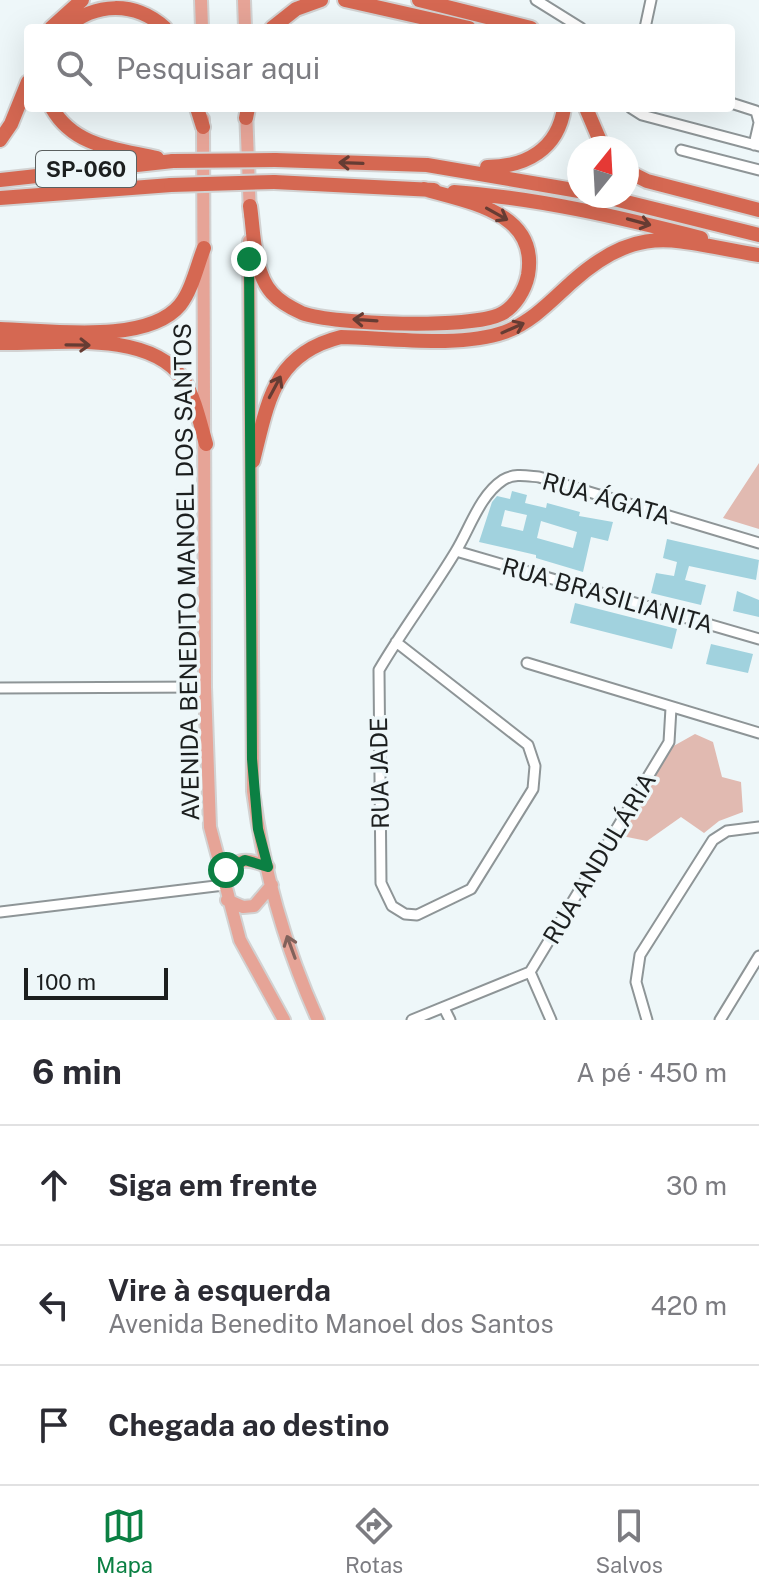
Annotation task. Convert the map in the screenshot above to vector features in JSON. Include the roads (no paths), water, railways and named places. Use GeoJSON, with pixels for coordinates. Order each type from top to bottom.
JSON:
{"type":"FeatureCollection","features":[{"type":"Feature","properties":{"kind":"highway"},"geometry":{"type":"LineString","coordinates":[[55,24],[82,0]]}},
{"type":"Feature","properties":{"kind":"highway"},"geometry":{"type":"LineString","coordinates":[[277,24],[296,9],[321,0]]}},
{"type":"Feature","properties":{"kind":"highway"},"geometry":{"type":"LineString","coordinates":[[345,0],[451,24]]}},
{"type":"Feature","properties":{"kind":"highway"},"geometry":{"type":"LineString","coordinates":[[419,0],[515,24]]}},
{"type":"Feature","properties":{"kind":"highway"},"geometry":{"type":"LineString","coordinates":[[71,24],[81,16],[111,7],[139,11],[159,24]]}},
{"type":"Feature","properties":{"kind":"highway"},"geometry":{"type":"LineString","coordinates":[[0,140],[11,124],[24,92]]}},
{"type":"Feature","properties":{"kind":"highway"},"geometry":{"type":"LineString","coordinates":[[55,112],[63,125],[89,143],[173,161]]}},
{"type":"Feature","properties":{"kind":"highway"},"geometry":{"type":"LineString","coordinates":[[201,112],[203,127]]}},
{"type":"Feature","properties":{"kind":"highway"},"geometry":{"type":"LineString","coordinates":[[427,165],[503,167],[521,164],[550,143],[559,128],[563,112]]}},
{"type":"Feature","properties":{"kind":"highway"},"geometry":{"type":"LineString","coordinates":[[588,112],[598,136]]}},
{"type":"Feature","properties":{"kind":"highway","name":"SP-060"},"geometry":{"type":"LineString","coordinates":[[0,180],[173,161],[275,160],[427,165],[567,189]]}},
{"type":"Feature","properties":{"kind":"highway"},"geometry":{"type":"LineString","coordinates":[[639,177],[759,210]]}},
{"type":"Feature","properties":{"kind":"highway","name":"SP-060"},"geometry":{"type":"LineString","coordinates":[[0,198],[46,192],[274,182],[424,189],[508,196],[624,218],[759,254]]}},
{"type":"Feature","properties":{"kind":"highway"},"geometry":{"type":"LineString","coordinates":[[250,206],[260,268],[270,291],[284,304],[305,314],[399,323],[470,322],[501,314],[519,296],[528,272],[528,254],[518,230],[491,209],[424,189]]}},
{"type":"Feature","properties":{"kind":"highway"},"geometry":{"type":"LineString","coordinates":[[0,205],[46,192]]}},
{"type":"Feature","properties":{"kind":"highway"},"geometry":{"type":"LineString","coordinates":[[639,205],[759,235]]}},
{"type":"Feature","properties":{"kind":"highway"},"geometry":{"type":"LineString","coordinates":[[253,461],[276,384],[295,359],[322,342],[341,337],[464,339],[501,333],[533,318],[605,254],[634,242],[666,241],[759,254]]}},
{"type":"Feature","properties":{"kind":"highway"},"geometry":{"type":"LineString","coordinates":[[0,329],[116,331],[156,323],[171,314],[186,296],[204,248]]}},
{"type":"Feature","properties":{"kind":"highway"},"geometry":{"type":"LineString","coordinates":[[0,343],[122,345],[153,353],[184,381],[206,444]]}},
{"type":"Feature","properties":{"kind":"main road"},"geometry":{"type":"LineString","coordinates":[[201,0],[202,24]]}},
{"type":"Feature","properties":{"kind":"main road"},"geometry":{"type":"LineString","coordinates":[[244,0],[245,24]]}},
{"type":"Feature","properties":{"kind":"main road"},"geometry":{"type":"LineString","coordinates":[[247,112],[253,461],[252,770],[258,829],[272,885],[318,1020]]}},
{"type":"Feature","properties":{"kind":"main road","name":"AVENIDA BENEDITO MANOEL DOS SANTOS"},"geometry":{"type":"LineString","coordinates":[[203,127],[205,687],[210,827],[227,900],[251,963],[284,1020]]}},
{"type":"Feature","properties":{"kind":"main road"},"geometry":{"type":"LineString","coordinates":[[223,880],[233,863],[245,860],[268,867]]}},
{"type":"Feature","properties":{"kind":"main road"},"geometry":{"type":"LineString","coordinates":[[227,900],[243,907],[254,906],[272,885]]}},
{"type":"Feature","properties":{"kind":"street"},"geometry":{"type":"LineString","coordinates":[[536,0],[575,24]]}},
{"type":"Feature","properties":{"kind":"street"},"geometry":{"type":"LineString","coordinates":[[646,24],[651,0]]}},
{"type":"Feature","properties":{"kind":"street"},"geometry":{"type":"LineString","coordinates":[[637,112],[757,145],[759,123],[756,111],[735,104]]}},
{"type":"Feature","properties":{"kind":"street"},"geometry":{"type":"LineString","coordinates":[[681,150],[759,170]]}},
{"type":"Feature","properties":{"kind":"street","name":"RUA ÁGATA"},"geometry":{"type":"LineString","coordinates":[[396,642],[493,489],[505,479],[517,475],[539,477],[759,543]]}},
{"type":"Feature","properties":{"kind":"street","name":"RUA BRASILIANITA"},"geometry":{"type":"LineString","coordinates":[[456,551],[759,639]]}},
{"type":"Feature","properties":{"kind":"street","name":"RUA JADE"},"geometry":{"type":"LineString","coordinates":[[396,642],[528,745],[535,766],[535,782],[471,889],[417,915],[405,914],[392,906],[381,883],[378,683],[379,670],[396,642]]}},
{"type":"Feature","properties":{"kind":"street"},"geometry":{"type":"LineString","coordinates":[[527,663],[759,733]]}},
{"type":"Feature","properties":{"kind":"street"},"geometry":{"type":"LineString","coordinates":[[0,688],[205,687]]}},
{"type":"Feature","properties":{"kind":"street","name":"RUA ANDULÁRIA"},"geometry":{"type":"LineString","coordinates":[[530,972],[669,742],[671,708]]}},
{"type":"Feature","properties":{"kind":"street"},"geometry":{"type":"LineString","coordinates":[[647,1020],[636,982],[640,955],[713,840],[727,831],[759,827]]}},
{"type":"Feature","properties":{"kind":"street"},"geometry":{"type":"LineString","coordinates":[[0,912],[223,880]]}},
{"type":"Feature","properties":{"kind":"street"},"geometry":{"type":"LineString","coordinates":[[720,1020],[759,956]]}},
{"type":"Feature","properties":{"kind":"street"},"geometry":{"type":"LineString","coordinates":[[412,1020],[530,972],[551,1020]]}},
{"type":"Feature","properties":{"kind":"street"},"geometry":{"type":"LineString","coordinates":[[444,1008],[450,1020]]}}]}
